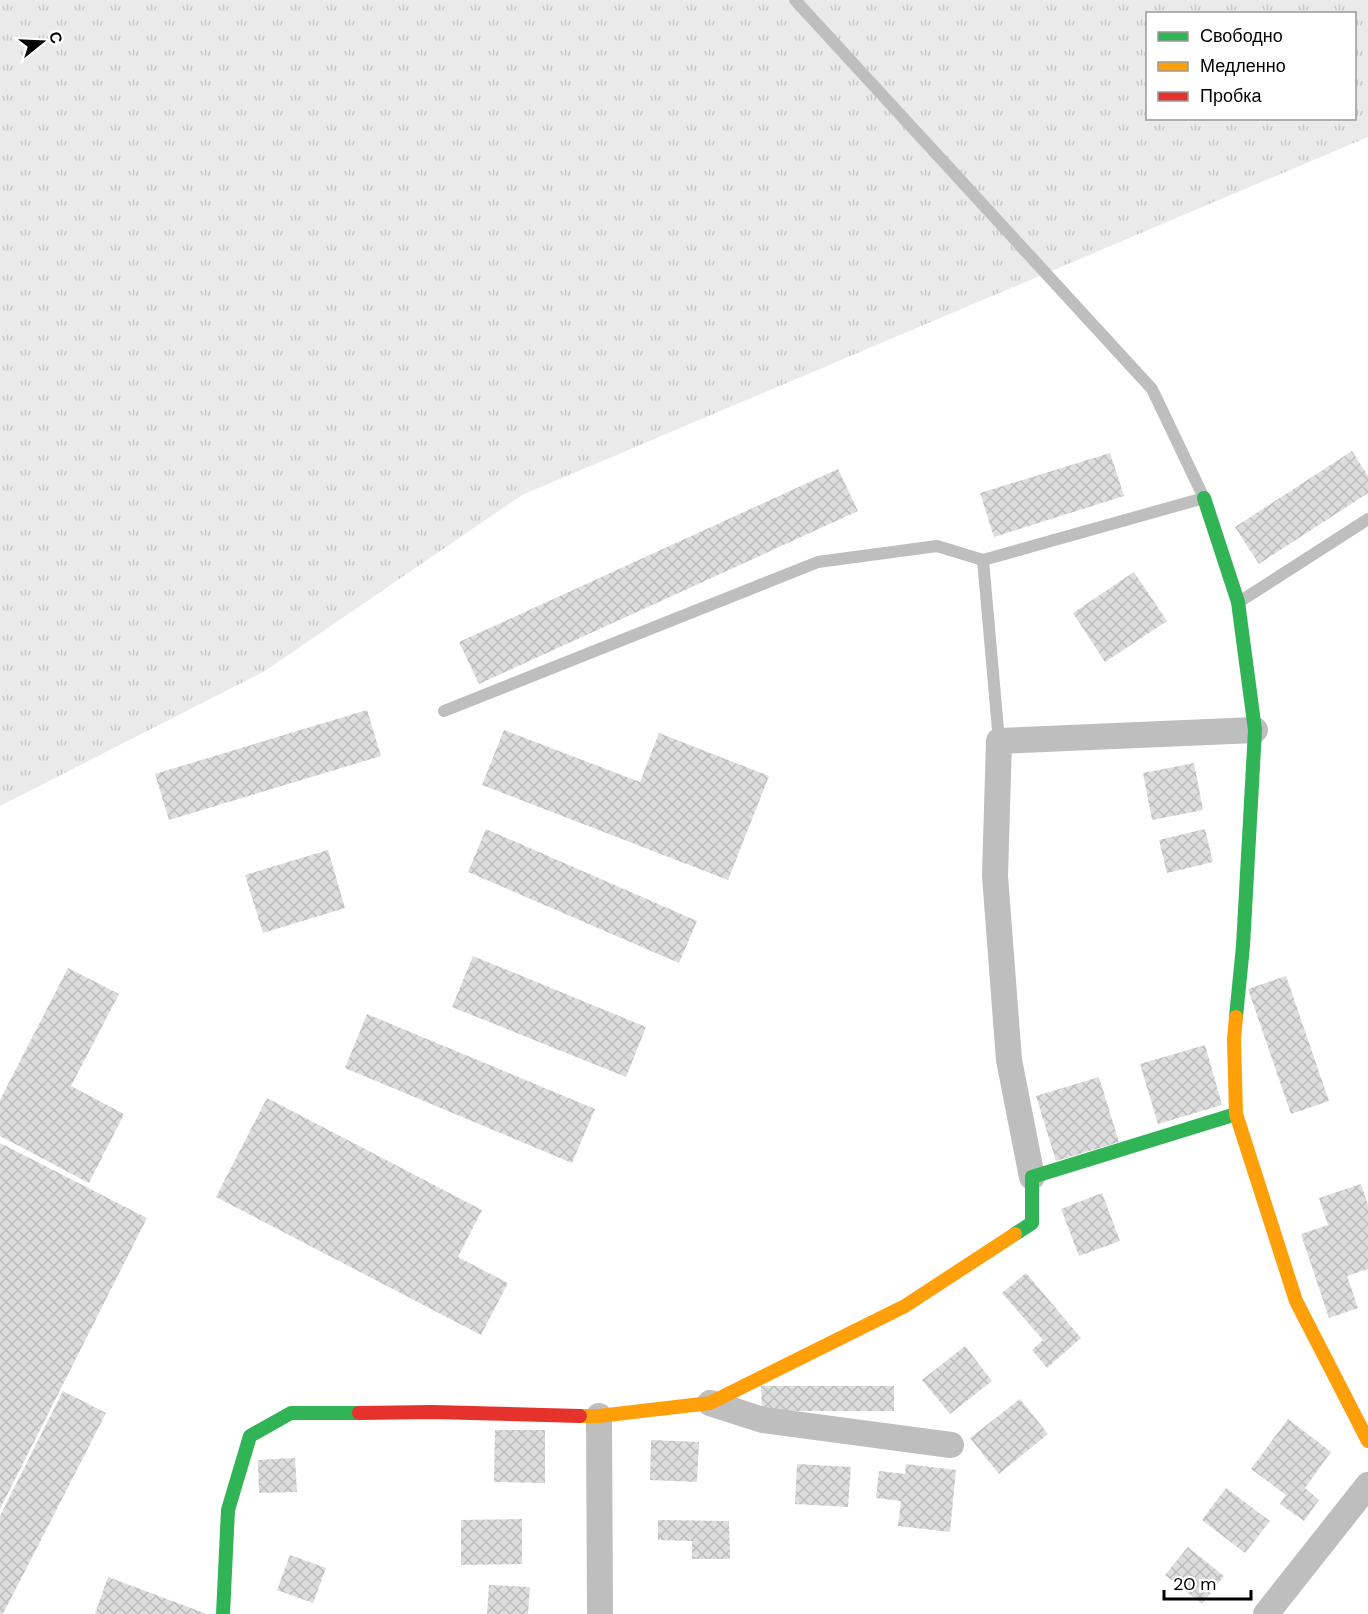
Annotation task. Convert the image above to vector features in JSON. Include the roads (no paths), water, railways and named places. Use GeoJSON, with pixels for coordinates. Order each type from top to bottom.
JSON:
{"type":"FeatureCollection","features":[{"type":"Feature","properties":{"kind":"street"},"geometry":{"type":"LineString","coordinates":[[1204,498],[1238,602],[1255,730],[1243,946],[1234,1039],[1236,1114],[1296,1301],[1368,1441]]}},
{"type":"Feature","properties":{"kind":"street"},"geometry":{"type":"LineString","coordinates":[[223,1614],[228,1510],[250,1436],[291,1413],[433,1412],[599,1416],[710,1403],[905,1306],[1032,1223],[1032,1177],[1008,1049],[995,876],[999,741],[1255,730]]}},
{"type":"Feature","properties":{"kind":"street"},"geometry":{"type":"LineString","coordinates":[[1032,1177],[1236,1114]]}},
{"type":"Feature","properties":{"kind":"street"},"geometry":{"type":"LineString","coordinates":[[710,1403],[762,1420],[951,1445]]}},
{"type":"Feature","properties":{"kind":"street"},"geometry":{"type":"LineString","coordinates":[[599,1416],[600,1614]]}},
{"type":"Feature","properties":{"kind":"street"},"geometry":{"type":"LineString","coordinates":[[1266,1614],[1364,1501]]}},
{"type":"Feature","properties":{"kind":"lane"},"geometry":{"type":"LineString","coordinates":[[444,711],[818,562],[937,546],[983,560],[1204,498],[1152,389],[795,0]]}},
{"type":"Feature","properties":{"kind":"lane"},"geometry":{"type":"LineString","coordinates":[[1238,602],[1368,519]]}},
{"type":"Feature","properties":{"kind":"lane"},"geometry":{"type":"LineString","coordinates":[[983,560],[999,741]]}}]}
